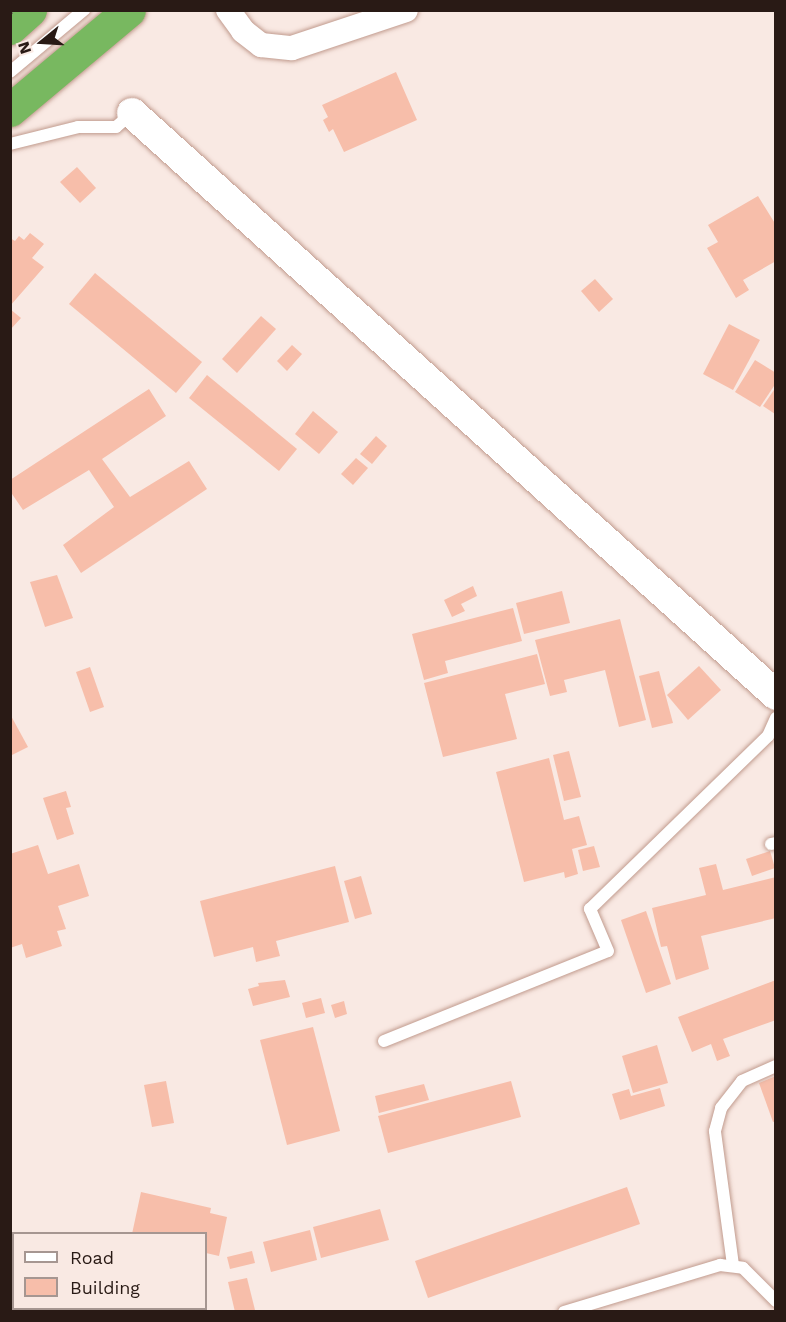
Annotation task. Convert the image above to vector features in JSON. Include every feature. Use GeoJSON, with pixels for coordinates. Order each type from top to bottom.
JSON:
{"type":"FeatureCollection","features":[{"type":"Feature","properties":{"kind":"highway"},"geometry":{"type":"LineString","coordinates":[[10,28],[30,10]]}},
{"type":"Feature","properties":{"kind":"highway"},"geometry":{"type":"LineString","coordinates":[[10,110],[129,10]]}},
{"type":"Feature","properties":{"kind":"street"},"geometry":{"type":"LineString","coordinates":[[228,10],[243,31],[261,45],[292,48],[406,10]]}},
{"type":"Feature","properties":{"kind":"street"},"geometry":{"type":"LineString","coordinates":[[132,113],[776,695]]}},
{"type":"Feature","properties":{"kind":"lane"},"geometry":{"type":"LineString","coordinates":[[10,72],[84,10]]}},
{"type":"Feature","properties":{"kind":"lane"},"geometry":{"type":"LineString","coordinates":[[10,144],[78,127],[116,127],[132,113]]}},
{"type":"Feature","properties":{"kind":"lane"},"geometry":{"type":"LineString","coordinates":[[384,1041],[608,951],[590,909],[772,739],[776,718]]}},
{"type":"Feature","properties":{"kind":"lane"},"geometry":{"type":"LineString","coordinates":[[733,1264],[715,1131],[721,1108],[742,1081],[776,1066]]}},
{"type":"Feature","properties":{"kind":"lane"},"geometry":{"type":"LineString","coordinates":[[564,1311],[720,1265],[733,1264],[743,1268],[776,1301]]}},
{"type":"Feature","properties":{"kind":"building"},"geometry":{"type":"Polygon","coordinates":[[[396,72],[417,120],[344,152],[333,129],[329,132],[323,120],[328,117],[322,105],[396,72]]]}},
{"type":"Feature","properties":{"kind":"building"},"geometry":{"type":"Polygon","coordinates":[[[77,167],[96,188],[80,203],[60,182],[77,167]]]}},
{"type":"Feature","properties":{"kind":"building"},"geometry":{"type":"Polygon","coordinates":[[[758,196],[776,225],[776,261],[743,280],[749,290],[736,298],[707,248],[718,242],[708,225],[758,196]]]}},
{"type":"Feature","properties":{"kind":"building"},"geometry":{"type":"Polygon","coordinates":[[[30,233],[44,244],[32,258],[44,267],[10,306],[10,238],[15,241],[19,236],[24,240],[30,233]]]}},
{"type":"Feature","properties":{"kind":"building"},"geometry":{"type":"Polygon","coordinates":[[[95,273],[202,362],[176,393],[69,304],[95,273]]]}},
{"type":"Feature","properties":{"kind":"building"},"geometry":{"type":"Polygon","coordinates":[[[595,279],[613,299],[599,312],[581,291],[595,279]]]}},
{"type":"Feature","properties":{"kind":"building"},"geometry":{"type":"Polygon","coordinates":[[[10,309],[21,318],[10,330],[10,309]]]}},
{"type":"Feature","properties":{"kind":"building"},"geometry":{"type":"Polygon","coordinates":[[[261,316],[276,329],[237,373],[222,359],[261,316]]]}},
{"type":"Feature","properties":{"kind":"building"},"geometry":{"type":"Polygon","coordinates":[[[729,324],[760,340],[733,390],[703,374],[729,324]]]}},
{"type":"Feature","properties":{"kind":"building"},"geometry":{"type":"Polygon","coordinates":[[[292,345],[302,354],[287,371],[277,361],[292,345]]]}},
{"type":"Feature","properties":{"kind":"building"},"geometry":{"type":"Polygon","coordinates":[[[755,360],[776,373],[776,383],[760,407],[735,392],[755,360]]]}},
{"type":"Feature","properties":{"kind":"building"},"geometry":{"type":"Polygon","coordinates":[[[207,375],[297,449],[279,471],[189,398],[207,375]]]}},
{"type":"Feature","properties":{"kind":"building"},"geometry":{"type":"Polygon","coordinates":[[[776,387],[776,413],[775,414],[763,406],[776,387]]]}},
{"type":"Feature","properties":{"kind":"building"},"geometry":{"type":"Polygon","coordinates":[[[149,389],[166,416],[102,459],[130,497],[189,461],[207,489],[81,573],[63,545],[114,507],[89,470],[23,510],[10,491],[10,480],[149,389]]]}},
{"type":"Feature","properties":{"kind":"building"},"geometry":{"type":"Polygon","coordinates":[[[313,411],[338,432],[319,454],[295,434],[313,411]]]}},
{"type":"Feature","properties":{"kind":"building"},"geometry":{"type":"Polygon","coordinates":[[[376,436],[387,446],[372,464],[360,454],[376,436]]]}},
{"type":"Feature","properties":{"kind":"building"},"geometry":{"type":"Polygon","coordinates":[[[356,458],[368,468],[353,485],[341,474],[356,458]]]}},
{"type":"Feature","properties":{"kind":"building"},"geometry":{"type":"Polygon","coordinates":[[[57,575],[73,618],[45,627],[30,582],[57,575]]]}},
{"type":"Feature","properties":{"kind":"building"},"geometry":{"type":"Polygon","coordinates":[[[473,586],[477,596],[461,604],[465,611],[452,617],[444,600],[473,586]]]}},
{"type":"Feature","properties":{"kind":"building"},"geometry":{"type":"Polygon","coordinates":[[[562,591],[570,623],[524,634],[516,603],[562,591]]]}},
{"type":"Feature","properties":{"kind":"building"},"geometry":{"type":"Polygon","coordinates":[[[513,608],[522,641],[445,661],[448,673],[424,680],[412,634],[513,608]]]}},
{"type":"Feature","properties":{"kind":"building"},"geometry":{"type":"Polygon","coordinates":[[[620,619],[646,720],[619,727],[605,670],[564,680],[567,692],[550,696],[535,640],[620,619]]]}},
{"type":"Feature","properties":{"kind":"building"},"geometry":{"type":"Polygon","coordinates":[[[537,654],[545,684],[505,694],[517,739],[443,757],[424,683],[537,654]]]}},
{"type":"Feature","properties":{"kind":"building"},"geometry":{"type":"Polygon","coordinates":[[[699,666],[721,690],[688,720],[667,695],[699,666]]]}},
{"type":"Feature","properties":{"kind":"building"},"geometry":{"type":"Polygon","coordinates":[[[90,667],[104,707],[90,712],[76,672],[90,667]]]}},
{"type":"Feature","properties":{"kind":"building"},"geometry":{"type":"Polygon","coordinates":[[[659,671],[673,723],[652,728],[639,676],[659,671]]]}},
{"type":"Feature","properties":{"kind":"building"},"geometry":{"type":"Polygon","coordinates":[[[10,714],[28,747],[10,756],[10,714]]]}},
{"type":"Feature","properties":{"kind":"building"},"geometry":{"type":"Polygon","coordinates":[[[569,751],[581,797],[564,801],[553,755],[569,751]]]}},
{"type":"Feature","properties":{"kind":"building"},"geometry":{"type":"Polygon","coordinates":[[[549,758],[564,820],[579,816],[587,845],[572,849],[578,874],[565,878],[564,872],[524,882],[496,772],[549,758]]]}},
{"type":"Feature","properties":{"kind":"building"},"geometry":{"type":"Polygon","coordinates":[[[66,791],[71,807],[66,808],[74,834],[57,840],[43,798],[66,791]]]}},
{"type":"Feature","properties":{"kind":"building"},"geometry":{"type":"Polygon","coordinates":[[[38,845],[48,874],[79,864],[89,896],[58,906],[66,929],[57,931],[62,946],[26,958],[22,944],[10,948],[10,854],[38,845]]]}},
{"type":"Feature","properties":{"kind":"building"},"geometry":{"type":"Polygon","coordinates":[[[594,846],[600,867],[583,871],[578,850],[594,846]]]}},
{"type":"Feature","properties":{"kind":"building"},"geometry":{"type":"Polygon","coordinates":[[[770,851],[775,868],[752,876],[746,859],[770,851]]]}},
{"type":"Feature","properties":{"kind":"building"},"geometry":{"type":"Polygon","coordinates":[[[716,864],[723,890],[776,877],[776,918],[701,936],[709,969],[676,980],[667,946],[661,947],[652,908],[706,895],[699,868],[716,864]]]}},
{"type":"Feature","properties":{"kind":"building"},"geometry":{"type":"Polygon","coordinates":[[[335,866],[349,922],[276,941],[280,956],[256,962],[253,947],[214,957],[200,901],[335,866]]]}},
{"type":"Feature","properties":{"kind":"building"},"geometry":{"type":"Polygon","coordinates":[[[361,876],[372,914],[355,919],[344,881],[361,876]]]}},
{"type":"Feature","properties":{"kind":"building"},"geometry":{"type":"Polygon","coordinates":[[[646,911],[671,984],[646,993],[621,920],[646,911]]]}},
{"type":"Feature","properties":{"kind":"building"},"geometry":{"type":"Polygon","coordinates":[[[285,980],[290,997],[253,1006],[248,989],[259,986],[258,983],[285,980]]]}},
{"type":"Feature","properties":{"kind":"building"},"geometry":{"type":"Polygon","coordinates":[[[776,980],[776,1020],[723,1039],[730,1056],[717,1061],[711,1044],[692,1052],[678,1017],[776,980]]]}},
{"type":"Feature","properties":{"kind":"building"},"geometry":{"type":"Polygon","coordinates":[[[321,998],[325,1013],[306,1018],[302,1003],[321,998]]]}},
{"type":"Feature","properties":{"kind":"building"},"geometry":{"type":"Polygon","coordinates":[[[344,1001],[347,1014],[335,1018],[331,1005],[344,1001]]]}},
{"type":"Feature","properties":{"kind":"building"},"geometry":{"type":"Polygon","coordinates":[[[313,1027],[340,1131],[287,1145],[260,1040],[313,1027]]]}},
{"type":"Feature","properties":{"kind":"building"},"geometry":{"type":"Polygon","coordinates":[[[657,1045],[668,1083],[633,1093],[622,1056],[657,1045]]]}},
{"type":"Feature","properties":{"kind":"building"},"geometry":{"type":"Polygon","coordinates":[[[776,1076],[776,1121],[773,1122],[759,1083],[776,1076]]]}},
{"type":"Feature","properties":{"kind":"building"},"geometry":{"type":"Polygon","coordinates":[[[166,1081],[174,1123],[152,1127],[144,1085],[166,1081]]]}},
{"type":"Feature","properties":{"kind":"building"},"geometry":{"type":"Polygon","coordinates":[[[511,1081],[521,1117],[388,1153],[378,1116],[511,1081]]]}},
{"type":"Feature","properties":{"kind":"building"},"geometry":{"type":"Polygon","coordinates":[[[424,1084],[429,1100],[379,1113],[375,1096],[424,1084]]]}},
{"type":"Feature","properties":{"kind":"building"},"geometry":{"type":"Polygon","coordinates":[[[660,1088],[665,1106],[620,1120],[612,1094],[629,1089],[631,1096],[660,1088]]]}},
{"type":"Feature","properties":{"kind":"building"},"geometry":{"type":"Polygon","coordinates":[[[627,1187],[640,1224],[428,1298],[415,1261],[627,1187]]]}},
{"type":"Feature","properties":{"kind":"building"},"geometry":{"type":"Polygon","coordinates":[[[141,1192],[211,1208],[210,1213],[227,1217],[219,1256],[207,1253],[207,1232],[132,1232],[141,1192]]]}},
{"type":"Feature","properties":{"kind":"building"},"geometry":{"type":"Polygon","coordinates":[[[380,1209],[389,1240],[321,1258],[313,1227],[380,1209]]]}},
{"type":"Feature","properties":{"kind":"building"},"geometry":{"type":"Polygon","coordinates":[[[310,1230],[317,1260],[271,1272],[263,1242],[310,1230]]]}},
{"type":"Feature","properties":{"kind":"building"},"geometry":{"type":"Polygon","coordinates":[[[252,1251],[255,1263],[230,1269],[227,1257],[252,1251]]]}},
{"type":"Feature","properties":{"kind":"building"},"geometry":{"type":"Polygon","coordinates":[[[247,1278],[255,1310],[235,1312],[228,1282],[247,1278]]]}},
{"type":"Feature","properties":{"kind":"building"},"geometry":{"type":"Polygon","coordinates":[[[10,1292],[12,1310],[51,1312],[10,1312],[10,1292]]]}}]}
